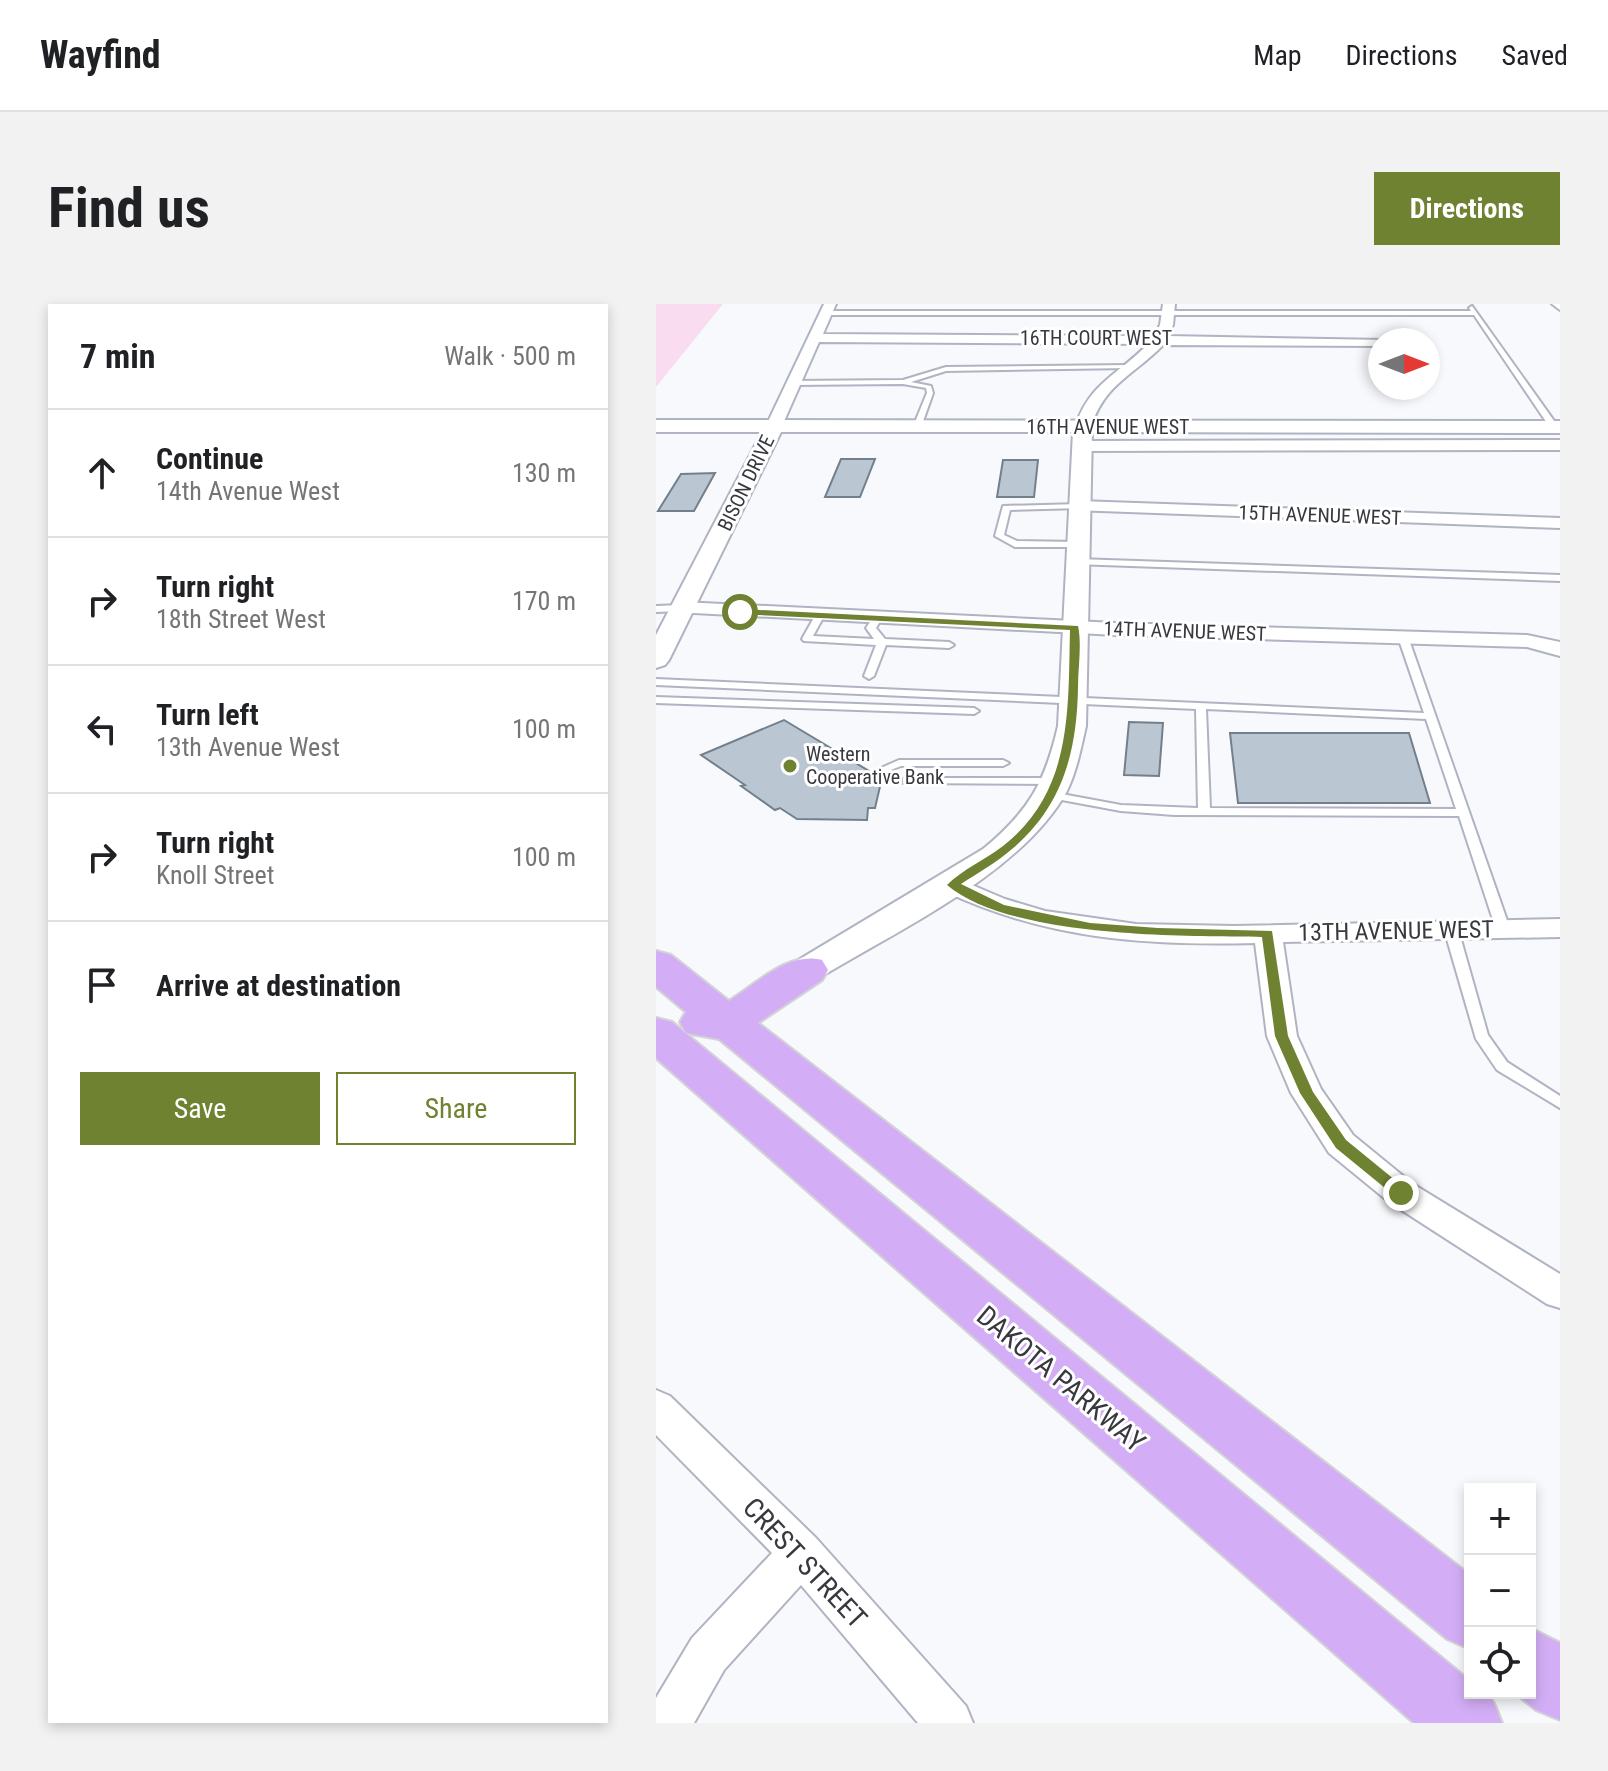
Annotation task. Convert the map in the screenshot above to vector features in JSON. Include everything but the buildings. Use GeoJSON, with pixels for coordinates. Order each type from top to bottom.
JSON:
{"type":"FeatureCollection","features":[{"type":"Feature","properties":{"kind":"highway"},"geometry":{"type":"LineString","coordinates":[[658,975],[708,984],[744,986],[807,970]]}},
{"type":"Feature","properties":{"kind":"highway"},"geometry":{"type":"LineString","coordinates":[[658,975],[702,1022],[714,1025],[728,1022],[807,970]]}},
{"type":"Feature","properties":{"kind":"highway"},"geometry":{"type":"LineString","coordinates":[[790,1073],[778,1052],[776,1039],[788,1000],[807,970]]}},
{"type":"Feature","properties":{"kind":"highway"},"geometry":{"type":"LineString","coordinates":[[728,1022],[1464,1611]]}},
{"type":"Feature","properties":{"kind":"highway","name":"DAKOTA PARKWAY"},"geometry":{"type":"LineString","coordinates":[[656,1033],[1467,1723]]}},
{"type":"Feature","properties":{"kind":"highway"},"geometry":{"type":"LineString","coordinates":[[1536,1667],[1560,1686]]}},
{"type":"Feature","properties":{"kind":"street","name":"BISON DRIVE"},"geometry":{"type":"LineString","coordinates":[[656,660],[773,428],[828,308]]}},
{"type":"Feature","properties":{"kind":"street"},"geometry":{"type":"LineString","coordinates":[[807,970],[953,885],[1007,848],[1027,828],[1054,788],[1070,746],[1082,436],[1086,410],[1098,390],[1147,354],[1161,338],[1169,326],[1169,309]]}},
{"type":"Feature","properties":{"kind":"street","name":"16TH COURT WEST"},"geometry":{"type":"LineString","coordinates":[[812,338],[1368,342]]}},
{"type":"Feature","properties":{"kind":"street","name":"16TH AVENUE WEST"},"geometry":{"type":"LineString","coordinates":[[656,426],[917,427],[1082,436],[1558,433]]}},
{"type":"Feature","properties":{"kind":"street","name":"15TH AVENUE WEST"},"geometry":{"type":"LineString","coordinates":[[1079,506],[1560,523]]}},
{"type":"Feature","properties":{"kind":"street","name":"14TH AVENUE WEST"},"geometry":{"type":"LineString","coordinates":[[682,608],[1074,627],[1496,640],[1544,643],[1560,650]]}},
{"type":"Feature","properties":{"kind":"street","name":"13TH AVENUE WEST"},"geometry":{"type":"LineString","coordinates":[[953,885],[1001,908],[1090,926],[1158,932],[1560,928]]}},
{"type":"Feature","properties":{"kind":"street"},"geometry":{"type":"LineString","coordinates":[[1268,933],[1282,1036],[1307,1093],[1341,1144],[1401,1193],[1560,1293]]}},
{"type":"Feature","properties":{"kind":"street","name":"CREST STREET"},"geometry":{"type":"LineString","coordinates":[[656,1408],[801,1553],[949,1723]]}},
{"type":"Feature","properties":{"kind":"street"},"geometry":{"type":"LineString","coordinates":[[668,1723],[708,1654],[801,1553]]}},
{"type":"Feature","properties":{"kind":"lane"},"geometry":{"type":"LineString","coordinates":[[1469,304],[1558,433]]}},
{"type":"Feature","properties":{"kind":"lane"},"geometry":{"type":"LineString","coordinates":[[828,308],[1475,313]]}},
{"type":"Feature","properties":{"kind":"lane"},"geometry":{"type":"LineString","coordinates":[[903,382],[946,369],[1128,367]]}},
{"type":"Feature","properties":{"kind":"lane"},"geometry":{"type":"LineString","coordinates":[[792,383],[903,382],[929,387],[930,393],[917,427]]}},
{"type":"Feature","properties":{"kind":"lane"},"geometry":{"type":"LineString","coordinates":[[1079,506],[1006,508],[999,536],[1015,544],[1077,554],[1560,578]]}},
{"type":"Feature","properties":{"kind":"lane"},"geometry":{"type":"LineString","coordinates":[[656,609],[682,608]]}},
{"type":"Feature","properties":{"kind":"lane"},"geometry":{"type":"LineString","coordinates":[[819,616],[807,639],[949,645]]}},
{"type":"Feature","properties":{"kind":"lane"},"geometry":{"type":"LineString","coordinates":[[877,618],[871,628],[882,642]]}},
{"type":"Feature","properties":{"kind":"lane"},"geometry":{"type":"LineString","coordinates":[[1403,637],[1503,929]]}},
{"type":"Feature","properties":{"kind":"lane"},"geometry":{"type":"LineString","coordinates":[[869,676],[882,642]]}},
{"type":"Feature","properties":{"kind":"lane"},"geometry":{"type":"LineString","coordinates":[[656,682],[1430,716]]}},
{"type":"Feature","properties":{"kind":"lane"},"geometry":{"type":"LineString","coordinates":[[656,700],[974,711]]}},
{"type":"Feature","properties":{"kind":"lane"},"geometry":{"type":"LineString","coordinates":[[1201,706],[1204,811]]}},
{"type":"Feature","properties":{"kind":"lane"},"geometry":{"type":"LineString","coordinates":[[878,772],[899,763],[1003,763]]}},
{"type":"Feature","properties":{"kind":"lane"},"geometry":{"type":"LineString","coordinates":[[907,781],[1054,788],[1121,808],[1463,813]]}},
{"type":"Feature","properties":{"kind":"lane"},"geometry":{"type":"LineString","coordinates":[[1451,929],[1481,1036],[1502,1066],[1560,1103]]}},
{"type":"Feature","properties":{"kind":"shaded area"},"geometry":{"type":"Polygon","coordinates":[[[656,304],[723,304],[656,387],[656,304]]]}},
{"type":"Feature","properties":{"kind":"place","name":"Western Cooperative Bank"},"geometry":{"type":"Point","coordinates":[790,766]}},
{"type":"Feature","properties":{"kind":"route"},"geometry":{"type":"LineString","coordinates":[[740,612],[1074,627],[1070,746],[1058,781],[1037,816],[1007,848],[953,885],[1001,908],[1062,922],[1158,932],[1268,933],[1282,1036],[1307,1093],[1341,1144],[1401,1193]]}}]}
